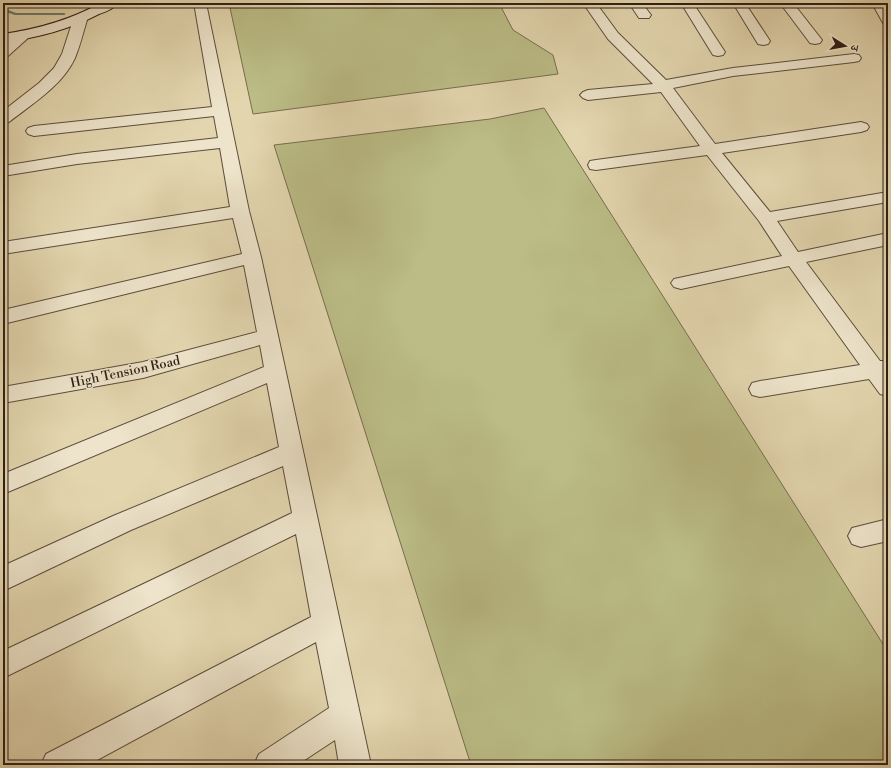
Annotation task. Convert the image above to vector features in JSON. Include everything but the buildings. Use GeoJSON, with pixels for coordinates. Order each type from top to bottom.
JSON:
{"type":"FeatureCollection","features":[{"type":"Feature","properties":{"kind":"street"},"geometry":{"type":"LineString","coordinates":[[3,38],[58,28],[80,20],[111,3]]}},
{"type":"Feature","properties":{"kind":"street"},"geometry":{"type":"LineString","coordinates":[[200,3],[228,142],[240,211],[252,257],[355,765]]}},
{"type":"Feature","properties":{"kind":"street"},"geometry":{"type":"LineString","coordinates":[[589,3],[613,36],[664,86],[711,150],[766,218],[794,260],[881,369],[888,388]]}},
{"type":"Feature","properties":{"kind":"street"},"geometry":{"type":"LineString","coordinates":[[636,3],[644,14]]}},
{"type":"Feature","properties":{"kind":"street"},"geometry":{"type":"LineString","coordinates":[[687,3],[718,52]]}},
{"type":"Feature","properties":{"kind":"street"},"geometry":{"type":"LineString","coordinates":[[739,3],[763,41]]}},
{"type":"Feature","properties":{"kind":"street"},"geometry":{"type":"LineString","coordinates":[[786,3],[814,40]]}},
{"type":"Feature","properties":{"kind":"street"},"geometry":{"type":"LineString","coordinates":[[878,3],[888,20]]}},
{"type":"Feature","properties":{"kind":"street"},"geometry":{"type":"LineString","coordinates":[[3,119],[32,96],[66,63],[80,20]]}},
{"type":"Feature","properties":{"kind":"street"},"geometry":{"type":"LineString","coordinates":[[3,53],[24,35]]}},
{"type":"Feature","properties":{"kind":"street"},"geometry":{"type":"LineString","coordinates":[[588,95],[664,86],[733,72],[854,58]]}},
{"type":"Feature","properties":{"kind":"street"},"geometry":{"type":"LineString","coordinates":[[34,131],[221,111]]}},
{"type":"Feature","properties":{"kind":"street"},"geometry":{"type":"LineString","coordinates":[[596,165],[711,150],[748,143],[861,127]]}},
{"type":"Feature","properties":{"kind":"street"},"geometry":{"type":"LineString","coordinates":[[3,171],[77,160],[228,142]]}},
{"type":"Feature","properties":{"kind":"street"},"geometry":{"type":"LineString","coordinates":[[766,218],[888,197]]}},
{"type":"Feature","properties":{"kind":"street"},"geometry":{"type":"LineString","coordinates":[[3,248],[240,211]]}},
{"type":"Feature","properties":{"kind":"street"},"geometry":{"type":"LineString","coordinates":[[681,284],[888,239]]}},
{"type":"Feature","properties":{"kind":"street"},"geometry":{"type":"LineString","coordinates":[[3,317],[252,257]]}},
{"type":"Feature","properties":{"kind":"street","name":"High Tension Road"},"geometry":{"type":"LineString","coordinates":[[3,395],[143,370],[268,336]]}},
{"type":"Feature","properties":{"kind":"street"},"geometry":{"type":"LineString","coordinates":[[760,388],[881,369]]}},
{"type":"Feature","properties":{"kind":"street"},"geometry":{"type":"LineString","coordinates":[[3,484],[275,371]]}},
{"type":"Feature","properties":{"kind":"street"},"geometry":{"type":"LineString","coordinates":[[3,579],[122,523],[292,452]]}},
{"type":"Feature","properties":{"kind":"street"},"geometry":{"type":"LineString","coordinates":[[3,665],[305,518]]}},
{"type":"Feature","properties":{"kind":"street"},"geometry":{"type":"LineString","coordinates":[[862,536],[888,530]]}},
{"type":"Feature","properties":{"kind":"street"},"geometry":{"type":"LineString","coordinates":[[57,765],[326,623]]}},
{"type":"Feature","properties":{"kind":"street"},"geometry":{"type":"LineString","coordinates":[[270,765],[345,715]]}},
{"type":"Feature","properties":{"kind":"green space"},"geometry":{"type":"Polygon","coordinates":[[[229,3],[499,3],[513,30],[553,55],[558,74],[253,114],[229,3]]]}},
{"type":"Feature","properties":{"kind":"green space"},"geometry":{"type":"Polygon","coordinates":[[[544,108],[888,652],[888,765],[471,765],[274,145],[490,119],[544,108]]]}},
{"type":"Feature","properties":{"kind":"waterway"},"geometry":{"type":"LineString","coordinates":[[3,9],[15,14],[64,14]]}}]}
